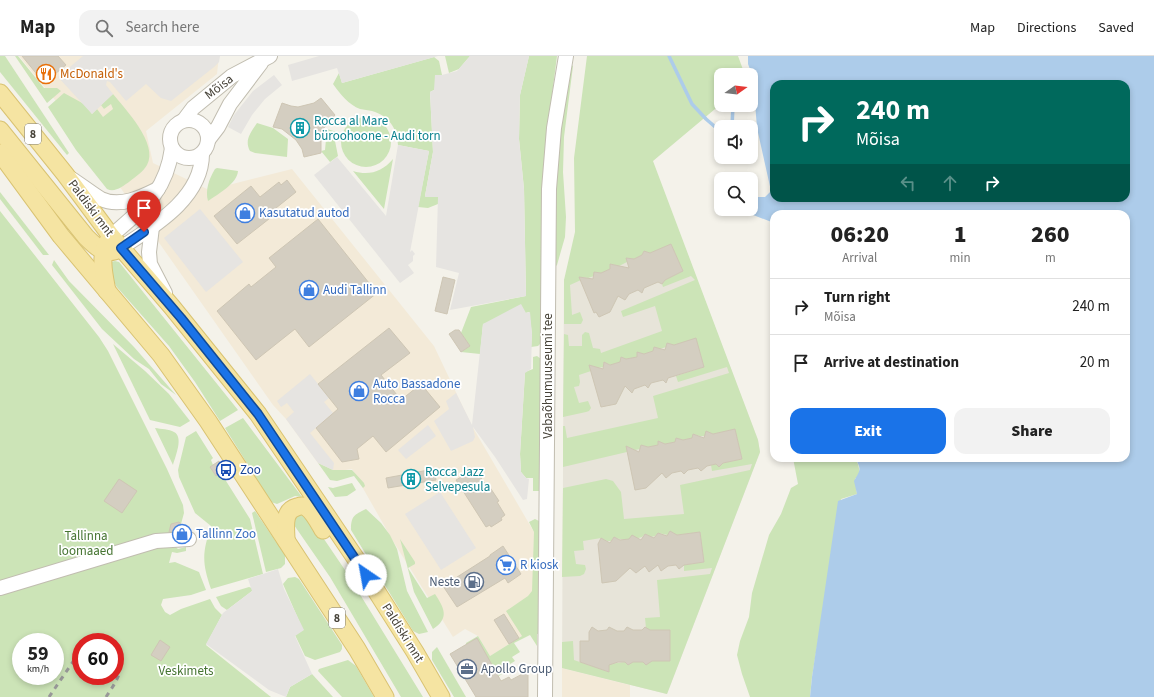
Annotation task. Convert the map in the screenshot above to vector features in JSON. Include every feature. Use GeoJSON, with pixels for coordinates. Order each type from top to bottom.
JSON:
{"type":"FeatureCollection","features":[{"type":"Feature","properties":{"kind":"main road","name":"Paldiski mnt"},"geometry":{"type":"LineString","coordinates":[[0,93],[65,174],[116,242],[172,307],[258,414],[358,562],[415,652],[441,697]]}},
{"type":"Feature","properties":{"kind":"main road"},"geometry":{"type":"LineString","coordinates":[[0,130],[86,236],[104,252],[104,274],[107,291]]}},
{"type":"Feature","properties":{"kind":"main road","name":"8"},"geometry":{"type":"LineString","coordinates":[[0,153],[61,236],[166,361],[222,442],[286,540],[357,649],[385,697]]}},
{"type":"Feature","properties":{"kind":"main road","name":"8"},"geometry":{"type":"LineString","coordinates":[[0,172],[30,207],[61,236]]}},
{"type":"Feature","properties":{"kind":"main road"},"geometry":{"type":"LineString","coordinates":[[104,252],[109,252],[116,242]]}},
{"type":"Feature","properties":{"kind":"main road"},"geometry":{"type":"LineString","coordinates":[[286,540],[285,519],[288,512],[293,508],[300,506],[306,507],[332,540],[358,562]]}},
{"type":"Feature","properties":{"kind":"street","name":"Vabaõhumuuseumi tee"},"geometry":{"type":"LineString","coordinates":[[545,697],[549,189],[554,128],[566,56]]}},
{"type":"Feature","properties":{"kind":"street","name":"Mõisa"},"geometry":{"type":"LineString","coordinates":[[184,120],[193,108],[232,76],[266,59]]}},
{"type":"Feature","properties":{"kind":"street","name":"Mõisa"},"geometry":{"type":"LineString","coordinates":[[208,140],[215,131],[230,104],[266,59]]}},
{"type":"Feature","properties":{"kind":"street"},"geometry":{"type":"LineString","coordinates":[[116,242],[152,227],[188,196],[200,171],[202,154],[208,140],[206,131],[199,123],[184,120],[174,126],[171,131],[170,143],[176,153],[182,157],[189,158],[202,154]]}},
{"type":"Feature","properties":{"kind":"street"},"geometry":{"type":"LineString","coordinates":[[116,242],[150,202],[166,175],[172,148]]}},
{"type":"Feature","properties":{"kind":"street"},"geometry":{"type":"LineString","coordinates":[[65,174],[102,199],[112,201],[125,201],[140,198],[158,188]]}},
{"type":"Feature","properties":{"kind":"street"},"geometry":{"type":"LineString","coordinates":[[152,227],[149,252],[150,264],[172,307]]}},
{"type":"Feature","properties":{"kind":"street"},"geometry":{"type":"LineString","coordinates":[[0,588],[156,541],[189,539]]}},
{"type":"Feature","properties":{"kind":"shaded area"},"geometry":{"type":"Polygon","coordinates":[[[19,56],[219,56],[217,74],[146,131],[153,163],[209,190],[292,169],[434,346],[472,426],[534,532],[533,629],[490,656],[478,636],[465,629],[453,637],[393,541],[352,469],[326,473],[286,419],[273,405],[82,133],[19,56]]]}},
{"type":"Feature","properties":{"kind":"shaded area"},"geometry":{"type":"Polygon","coordinates":[[[83,56],[220,56],[219,62],[214,67],[171,101],[161,98],[146,84],[126,101],[110,82],[107,81],[106,85],[113,94],[92,114],[58,77],[83,56]]]}},
{"type":"Feature","properties":{"kind":"shaded area"},"geometry":{"type":"Polygon","coordinates":[[[319,56],[438,56],[342,83],[337,68],[292,81],[288,65],[319,56]]]}},
{"type":"Feature","properties":{"kind":"shaded area"},"geometry":{"type":"Polygon","coordinates":[[[470,56],[529,56],[520,95],[519,139],[524,189],[526,296],[450,310],[459,273],[436,267],[438,197],[425,196],[433,152],[430,92],[434,90],[435,75],[442,75],[457,71],[470,56]]]}},
{"type":"Feature","properties":{"kind":"shaded area"},"geometry":{"type":"Polygon","coordinates":[[[274,75],[282,85],[265,99],[252,115],[241,134],[228,127],[234,115],[253,91],[274,75]]]}},
{"type":"Feature","properties":{"kind":"shaded area"},"geometry":{"type":"Polygon","coordinates":[[[398,145],[429,151],[410,252],[412,250],[415,254],[413,256],[413,261],[408,265],[414,273],[400,283],[314,175],[337,157],[386,216],[398,145]]]}},
{"type":"Feature","properties":{"kind":"shaded area"},"geometry":{"type":"Polygon","coordinates":[[[200,209],[243,262],[206,292],[164,238],[200,209]]]}},
{"type":"Feature","properties":{"kind":"shaded area"},"geometry":{"type":"Polygon","coordinates":[[[677,227],[758,440],[760,452],[667,694],[562,668],[564,280],[677,227]]]}},
{"type":"Feature","properties":{"kind":"shaded area"},"geometry":{"type":"Polygon","coordinates":[[[521,304],[526,313],[530,312],[532,334],[531,369],[525,373],[520,454],[521,472],[526,478],[529,479],[527,499],[523,500],[473,427],[475,437],[473,441],[451,451],[434,421],[449,409],[446,401],[456,393],[472,425],[483,324],[521,304]]]}},
{"type":"Feature","properties":{"kind":"shaded area"},"geometry":{"type":"Polygon","coordinates":[[[310,374],[329,398],[324,402],[333,413],[310,433],[334,463],[333,470],[318,463],[286,419],[294,412],[287,403],[281,407],[277,401],[310,374]]]}},
{"type":"Feature","properties":{"kind":"shaded area"},"geometry":{"type":"Polygon","coordinates":[[[428,425],[436,436],[406,459],[398,450],[428,425]]]}},
{"type":"Feature","properties":{"kind":"shaded area"},"geometry":{"type":"Polygon","coordinates":[[[440,492],[476,548],[441,570],[405,514],[440,492]]]}},
{"type":"Feature","properties":{"kind":"shaded area"},"geometry":{"type":"Polygon","coordinates":[[[278,569],[284,589],[304,630],[295,636],[312,674],[290,687],[286,697],[269,690],[206,644],[223,613],[252,591],[248,579],[278,569]]]}},
{"type":"Feature","properties":{"kind":"shaded area"},"geometry":{"type":"Polygon","coordinates":[[[562,668],[630,685],[630,697],[562,697],[562,668]]]}},
{"type":"Feature","properties":{"kind":"green space"},"geometry":{"type":"Polygon","coordinates":[[[0,56],[5,56],[69,153],[67,155],[0,72],[0,56]]]}},
{"type":"Feature","properties":{"kind":"green space"},"geometry":{"type":"Polygon","coordinates":[[[15,56],[18,56],[44,88],[57,88],[61,91],[47,103],[15,56]]]}},
{"type":"Feature","properties":{"kind":"green space"},"geometry":{"type":"Polygon","coordinates":[[[445,56],[470,56],[459,69],[449,73],[445,56]]]}},
{"type":"Feature","properties":{"kind":"green space"},"geometry":{"type":"Polygon","coordinates":[[[529,56],[557,56],[547,134],[542,342],[538,346],[531,347],[532,334],[529,312],[483,324],[480,354],[461,352],[470,346],[461,333],[471,307],[526,296],[524,189],[519,139],[520,95],[529,56]]]}},
{"type":"Feature","properties":{"kind":"green space"},"geometry":{"type":"Polygon","coordinates":[[[587,56],[738,56],[742,68],[714,68],[714,110],[653,161],[758,440],[760,452],[667,694],[562,668],[562,642],[573,641],[574,660],[609,672],[609,664],[625,662],[628,665],[633,662],[643,662],[646,664],[652,661],[670,661],[670,630],[650,630],[646,628],[645,618],[660,617],[657,580],[710,574],[712,568],[684,571],[684,565],[704,562],[700,532],[677,535],[670,531],[668,535],[658,533],[651,537],[645,534],[642,537],[624,540],[614,537],[611,541],[601,538],[583,541],[584,550],[574,551],[576,564],[585,565],[586,569],[584,574],[580,576],[562,577],[563,488],[606,479],[613,481],[621,492],[624,519],[684,514],[680,485],[750,470],[752,464],[712,471],[711,465],[716,464],[719,467],[723,463],[742,459],[735,429],[713,434],[706,431],[705,436],[693,434],[692,438],[683,440],[676,438],[675,442],[665,444],[658,441],[658,445],[648,447],[641,445],[640,449],[635,450],[628,447],[627,452],[563,467],[563,426],[565,426],[567,438],[658,418],[653,396],[729,373],[727,367],[678,382],[676,376],[704,367],[696,339],[674,345],[667,343],[666,347],[660,349],[654,347],[653,351],[644,354],[637,352],[637,357],[626,359],[621,357],[620,362],[611,365],[604,362],[603,367],[598,368],[593,366],[591,371],[579,375],[579,386],[574,387],[579,403],[588,401],[591,408],[586,412],[563,417],[564,334],[568,335],[569,346],[582,346],[582,335],[585,332],[589,333],[593,348],[600,349],[601,353],[662,331],[655,306],[623,317],[621,311],[695,280],[691,276],[663,287],[662,284],[665,280],[683,271],[671,244],[650,253],[644,251],[642,255],[634,259],[627,258],[627,262],[619,266],[611,264],[610,269],[601,273],[595,272],[594,276],[588,278],[582,277],[581,280],[570,285],[572,315],[580,312],[583,320],[581,324],[564,324],[564,280],[575,232],[574,158],[587,56]]]}},
{"type":"Feature","properties":{"kind":"green space"},"geometry":{"type":"Polygon","coordinates":[[[434,57],[439,61],[442,75],[434,90],[430,92],[433,152],[425,196],[438,197],[438,204],[428,208],[418,207],[429,151],[398,145],[394,128],[387,119],[378,113],[360,109],[352,105],[333,84],[339,73],[342,83],[434,57]]]}},
{"type":"Feature","properties":{"kind":"green space"},"geometry":{"type":"Polygon","coordinates":[[[570,64],[573,66],[564,137],[563,172],[566,217],[565,237],[557,265],[555,267],[555,194],[559,141],[570,64]]]}},
{"type":"Feature","properties":{"kind":"green space"},"geometry":{"type":"Polygon","coordinates":[[[64,93],[84,104],[92,114],[97,109],[103,117],[113,109],[111,104],[104,109],[101,105],[113,94],[145,137],[149,157],[145,168],[129,182],[119,188],[113,190],[107,189],[76,150],[48,107],[64,93]]]}},
{"type":"Feature","properties":{"kind":"green space"},"geometry":{"type":"Polygon","coordinates":[[[361,117],[371,117],[384,124],[391,137],[391,147],[384,160],[371,167],[361,167],[352,163],[345,156],[341,147],[341,137],[345,128],[352,121],[361,117]]]}},
{"type":"Feature","properties":{"kind":"green space"},"geometry":{"type":"Polygon","coordinates":[[[257,123],[273,128],[288,139],[287,157],[250,151],[248,147],[248,140],[257,123]]]}},
{"type":"Feature","properties":{"kind":"green space"},"geometry":{"type":"Polygon","coordinates":[[[327,129],[337,132],[335,141],[338,156],[330,162],[321,151],[325,150],[327,129]]]}},
{"type":"Feature","properties":{"kind":"green space"},"geometry":{"type":"Polygon","coordinates":[[[393,159],[384,209],[353,171],[364,173],[375,172],[380,170],[393,159]]]}},
{"type":"Feature","properties":{"kind":"green space"},"geometry":{"type":"Polygon","coordinates":[[[217,168],[238,171],[237,176],[222,192],[208,201],[207,193],[209,181],[217,168]]]}},
{"type":"Feature","properties":{"kind":"green space"},"geometry":{"type":"Polygon","coordinates":[[[0,192],[49,255],[43,255],[0,199],[0,192]]]}},
{"type":"Feature","properties":{"kind":"green space","name":"Tallinna loomaaed"},"geometry":{"type":"Polygon","coordinates":[[[0,211],[99,337],[108,351],[167,469],[183,505],[184,513],[181,524],[179,522],[171,527],[174,539],[173,544],[178,549],[186,547],[186,551],[177,553],[172,552],[169,563],[175,562],[199,572],[206,590],[191,595],[163,599],[161,605],[165,612],[170,615],[181,609],[210,599],[215,608],[222,615],[206,645],[271,697],[0,697],[0,211]]]}},
{"type":"Feature","properties":{"kind":"green space"},"geometry":{"type":"Polygon","coordinates":[[[54,260],[69,281],[134,347],[176,395],[161,384],[149,369],[134,359],[102,329],[52,265],[54,260]]]}},
{"type":"Feature","properties":{"kind":"green space"},"geometry":{"type":"Polygon","coordinates":[[[111,262],[119,262],[238,410],[220,421],[195,382],[169,346],[116,286],[113,279],[111,262]]]}},
{"type":"Feature","properties":{"kind":"green space"},"geometry":{"type":"Polygon","coordinates":[[[113,344],[169,394],[190,421],[180,427],[150,420],[113,344]]]}},
{"type":"Feature","properties":{"kind":"green space"},"geometry":{"type":"Polygon","coordinates":[[[537,356],[541,359],[542,491],[533,491],[533,478],[526,478],[521,472],[520,454],[525,372],[533,369],[533,357],[537,356]]]}},
{"type":"Feature","properties":{"kind":"green space"},"geometry":{"type":"Polygon","coordinates":[[[243,418],[302,497],[295,496],[277,504],[271,502],[225,428],[243,418]]]}},
{"type":"Feature","properties":{"kind":"green space"},"geometry":{"type":"Polygon","coordinates":[[[155,428],[170,430],[177,435],[179,443],[173,465],[155,428]]]}},
{"type":"Feature","properties":{"kind":"green space"},"geometry":{"type":"Polygon","coordinates":[[[196,431],[213,458],[211,460],[213,465],[210,467],[216,476],[221,473],[250,519],[263,574],[211,589],[204,558],[211,526],[195,513],[179,477],[178,470],[186,437],[196,431]]]}},
{"type":"Feature","properties":{"kind":"green space"},"geometry":{"type":"Polygon","coordinates":[[[794,462],[857,462],[858,464],[860,473],[855,479],[857,494],[841,499],[810,697],[750,697],[737,655],[740,641],[749,617],[752,593],[769,535],[781,514],[791,488],[798,484],[794,462]]]}},
{"type":"Feature","properties":{"kind":"green space"},"geometry":{"type":"Polygon","coordinates":[[[318,463],[333,470],[352,470],[365,486],[363,488],[354,476],[337,481],[330,480],[318,463]]]}},
{"type":"Feature","properties":{"kind":"green space"},"geometry":{"type":"Polygon","coordinates":[[[352,483],[356,490],[347,496],[335,497],[328,487],[333,488],[352,483]]]}},
{"type":"Feature","properties":{"kind":"green space"},"geometry":{"type":"Polygon","coordinates":[[[366,509],[381,523],[390,535],[397,549],[407,591],[428,632],[419,634],[413,631],[351,530],[354,516],[366,509]]]}},
{"type":"Feature","properties":{"kind":"green space"},"geometry":{"type":"Polygon","coordinates":[[[255,511],[285,555],[285,564],[281,568],[266,572],[252,513],[255,511]]]}},
{"type":"Feature","properties":{"kind":"green space"},"geometry":{"type":"Polygon","coordinates":[[[304,514],[309,517],[345,570],[423,697],[401,697],[330,577],[294,525],[294,520],[297,515],[304,514]]]}},
{"type":"Feature","properties":{"kind":"green space"},"geometry":{"type":"Polygon","coordinates":[[[535,519],[539,521],[541,634],[537,634],[537,646],[530,635],[514,643],[520,652],[512,657],[515,661],[500,670],[502,674],[499,676],[466,645],[466,643],[478,636],[490,656],[522,636],[506,611],[528,596],[532,591],[534,532],[529,522],[535,519]]]}},
{"type":"Feature","properties":{"kind":"green space"},"geometry":{"type":"Polygon","coordinates":[[[400,539],[415,562],[415,564],[408,568],[427,598],[435,594],[443,608],[444,613],[442,621],[433,629],[414,592],[400,539]]]}},
{"type":"Feature","properties":{"kind":"green space"},"geometry":{"type":"Polygon","coordinates":[[[295,577],[299,579],[342,645],[340,652],[315,660],[305,656],[295,635],[303,630],[283,584],[288,578],[295,577]]]}},
{"type":"Feature","properties":{"kind":"green space"},"geometry":{"type":"Polygon","coordinates":[[[249,587],[252,588],[252,591],[227,610],[221,606],[216,597],[249,587]]]}},
{"type":"Feature","properties":{"kind":"green space"},"geometry":{"type":"Polygon","coordinates":[[[437,647],[466,697],[454,697],[432,660],[432,652],[437,647]]]}},
{"type":"Feature","properties":{"kind":"green space"},"geometry":{"type":"Polygon","coordinates":[[[348,660],[356,666],[374,697],[342,697],[318,671],[319,669],[348,660]]]}},
{"type":"Feature","properties":{"kind":"green space"},"geometry":{"type":"Polygon","coordinates":[[[312,674],[333,697],[286,697],[290,687],[312,674]]]}},
{"type":"Feature","properties":{"kind":"water"},"geometry":{"type":"Polygon","coordinates":[[[748,56],[1154,56],[1154,697],[810,697],[838,501],[857,494],[854,481],[859,472],[857,462],[1130,462],[1130,210],[770,210],[770,221],[756,216],[758,216],[758,197],[765,197],[770,192],[770,202],[1130,202],[1130,80],[770,80],[770,186],[758,132],[758,120],[756,120],[756,112],[758,112],[758,68],[750,68],[748,56]]]}},
{"type":"Feature","properties":{"kind":"building","name":"McDonald's"},"geometry":{"type":"Polygon","coordinates":[[[22,56],[58,56],[66,65],[44,83],[22,56]]]}},
{"type":"Feature","properties":{"kind":"building","name":"Rocca al Mare büroohoone - Audi torn"},"geometry":{"type":"Polygon","coordinates":[[[321,98],[335,115],[323,129],[321,137],[321,153],[304,157],[302,149],[296,140],[282,129],[273,127],[282,103],[298,107],[314,103],[321,98]]]}},
{"type":"Feature","properties":{"kind":"building","name":"Kasutatud autod"},"geometry":{"type":"Polygon","coordinates":[[[287,180],[296,192],[271,212],[274,215],[237,244],[214,216],[251,186],[260,197],[279,182],[281,185],[287,180]]]}},
{"type":"Feature","properties":{"kind":"building","name":"Audi Tallinn"},"geometry":{"type":"Polygon","coordinates":[[[318,219],[377,293],[309,347],[295,329],[256,360],[217,311],[249,284],[251,287],[276,267],[269,258],[318,219]]]}},
{"type":"Feature","properties":{"kind":"building"},"geometry":{"type":"Polygon","coordinates":[[[671,244],[683,271],[665,280],[662,284],[658,282],[644,288],[642,293],[638,290],[629,294],[625,300],[618,296],[610,312],[599,317],[596,312],[594,313],[579,277],[593,279],[594,272],[601,273],[610,269],[610,264],[629,268],[626,258],[634,259],[642,255],[644,251],[650,253],[671,244]]]}},
{"type":"Feature","properties":{"kind":"building"},"geometry":{"type":"Polygon","coordinates":[[[443,277],[455,280],[447,314],[435,311],[443,277]]]}},
{"type":"Feature","properties":{"kind":"building","name":"Auto Bassadone Rocca"},"geometry":{"type":"Polygon","coordinates":[[[389,328],[410,353],[381,375],[401,400],[421,384],[440,407],[386,452],[373,436],[357,449],[359,459],[342,462],[316,428],[338,409],[318,384],[389,328]]]}},
{"type":"Feature","properties":{"kind":"building"},"geometry":{"type":"Polygon","coordinates":[[[455,330],[459,330],[470,346],[461,352],[449,334],[455,330]]]}},
{"type":"Feature","properties":{"kind":"building"},"geometry":{"type":"Polygon","coordinates":[[[696,338],[704,367],[668,378],[666,383],[663,380],[651,383],[648,388],[645,385],[634,389],[632,393],[625,386],[616,404],[601,407],[589,365],[603,369],[604,362],[610,365],[620,362],[621,357],[626,359],[637,357],[637,352],[644,354],[653,351],[654,347],[665,350],[667,343],[674,345],[696,338]]]}},
{"type":"Feature","properties":{"kind":"building"},"geometry":{"type":"Polygon","coordinates":[[[735,429],[742,459],[723,463],[719,467],[716,464],[707,466],[701,471],[698,468],[688,470],[684,474],[681,471],[672,473],[666,478],[662,473],[646,488],[635,490],[626,446],[639,452],[641,445],[648,447],[658,445],[658,441],[665,444],[675,442],[676,438],[683,440],[692,438],[693,434],[704,438],[706,431],[713,434],[735,429]]]}},
{"type":"Feature","properties":{"kind":"building"},"geometry":{"type":"Polygon","coordinates":[[[219,461],[225,470],[216,476],[210,467],[219,461]]]}},
{"type":"Feature","properties":{"kind":"building","name":"Rocca Jazz Selvepesula"},"geometry":{"type":"Polygon","coordinates":[[[434,469],[436,480],[388,488],[386,478],[434,469]]]}},
{"type":"Feature","properties":{"kind":"building"},"geometry":{"type":"Polygon","coordinates":[[[475,469],[499,501],[497,502],[505,515],[501,518],[502,520],[491,527],[490,525],[486,527],[456,480],[475,469]]]}},
{"type":"Feature","properties":{"kind":"building"},"geometry":{"type":"Polygon","coordinates":[[[119,479],[137,491],[122,513],[104,501],[119,479]]]}},
{"type":"Feature","properties":{"kind":"building"},"geometry":{"type":"Polygon","coordinates":[[[179,522],[187,531],[169,532],[171,524],[179,522]]]}},
{"type":"Feature","properties":{"kind":"building"},"geometry":{"type":"Polygon","coordinates":[[[670,531],[677,535],[700,532],[704,562],[684,565],[679,569],[676,565],[668,566],[661,571],[658,565],[649,572],[645,566],[636,573],[630,568],[616,581],[602,583],[598,544],[601,538],[610,543],[614,537],[620,540],[629,539],[632,535],[641,540],[645,534],[654,538],[658,533],[667,536],[670,531]]]}},
{"type":"Feature","properties":{"kind":"building","name":"Neste"},"geometry":{"type":"Polygon","coordinates":[[[503,546],[521,574],[508,583],[505,578],[457,607],[443,586],[503,546]]]}},
{"type":"Feature","properties":{"kind":"building"},"geometry":{"type":"Polygon","coordinates":[[[504,614],[519,638],[509,644],[494,620],[504,614]]]}},
{"type":"Feature","properties":{"kind":"building"},"geometry":{"type":"Polygon","coordinates":[[[592,627],[598,631],[607,630],[609,627],[617,631],[624,631],[627,627],[633,630],[642,630],[645,627],[650,630],[670,630],[670,661],[652,661],[646,665],[643,662],[633,662],[628,665],[625,662],[618,662],[609,665],[609,672],[580,662],[580,641],[589,641],[589,632],[592,627]]]}},
{"type":"Feature","properties":{"kind":"building"},"geometry":{"type":"Polygon","coordinates":[[[477,638],[501,681],[509,677],[511,680],[528,671],[528,697],[476,697],[450,654],[477,638]]]}},
{"type":"Feature","properties":{"kind":"building"},"geometry":{"type":"Polygon","coordinates":[[[160,640],[170,647],[161,661],[151,655],[160,640]]]}},
{"type":"Feature","properties":{"kind":"waterway"},"geometry":{"type":"LineString","coordinates":[[669,56],[692,104],[714,126]]}},
{"type":"Feature","properties":{"kind":"waterway"},"geometry":{"type":"LineString","coordinates":[[732,120],[733,112]]}},
{"type":"Feature","properties":{"kind":"railway"},"geometry":{"type":"LineString","coordinates":[[49,697],[72,663]]}},
{"type":"Feature","properties":{"kind":"railway"},"geometry":{"type":"LineString","coordinates":[[106,697],[114,685]]}},
{"type":"Feature","properties":{"kind":"place","name":"McDonald's"},"geometry":{"type":"Point","coordinates":[46,74]}},
{"type":"Feature","properties":{"kind":"place","name":"Rocca al Mare büroohoone - Audi torn"},"geometry":{"type":"Point","coordinates":[300,128]}},
{"type":"Feature","properties":{"kind":"place","name":"Kasutatud autod"},"geometry":{"type":"Point","coordinates":[245,213]}},
{"type":"Feature","properties":{"kind":"place","name":"Audi Tallinn"},"geometry":{"type":"Point","coordinates":[309,290]}},
{"type":"Feature","properties":{"kind":"place","name":"Auto Bassadone Rocca"},"geometry":{"type":"Point","coordinates":[359,391]}},
{"type":"Feature","properties":{"kind":"place","name":"Zoo"},"geometry":{"type":"Point","coordinates":[226,470]}},
{"type":"Feature","properties":{"kind":"place","name":"Rocca Jazz Selvepesula"},"geometry":{"type":"Point","coordinates":[411,479]}},
{"type":"Feature","properties":{"kind":"place","name":"Tallinn Zoo"},"geometry":{"type":"Point","coordinates":[182,534]}},
{"type":"Feature","properties":{"kind":"place","name":"R kiosk"},"geometry":{"type":"Point","coordinates":[506,565]}},
{"type":"Feature","properties":{"kind":"place","name":"Neste"},"geometry":{"type":"Point","coordinates":[474,582]}},
{"type":"Feature","properties":{"kind":"place","name":"Apollo Group"},"geometry":{"type":"Point","coordinates":[467,669]}},
{"type":"Feature","properties":{"kind":"route"},"geometry":{"type":"LineString","coordinates":[[144,232],[121,248],[181,318],[258,414],[366,575]]}},
{"type":"Feature","properties":{"kind":"park label","name":"Veskimets"},"geometry":{"type":"Point","coordinates":[186,671]}}]}
